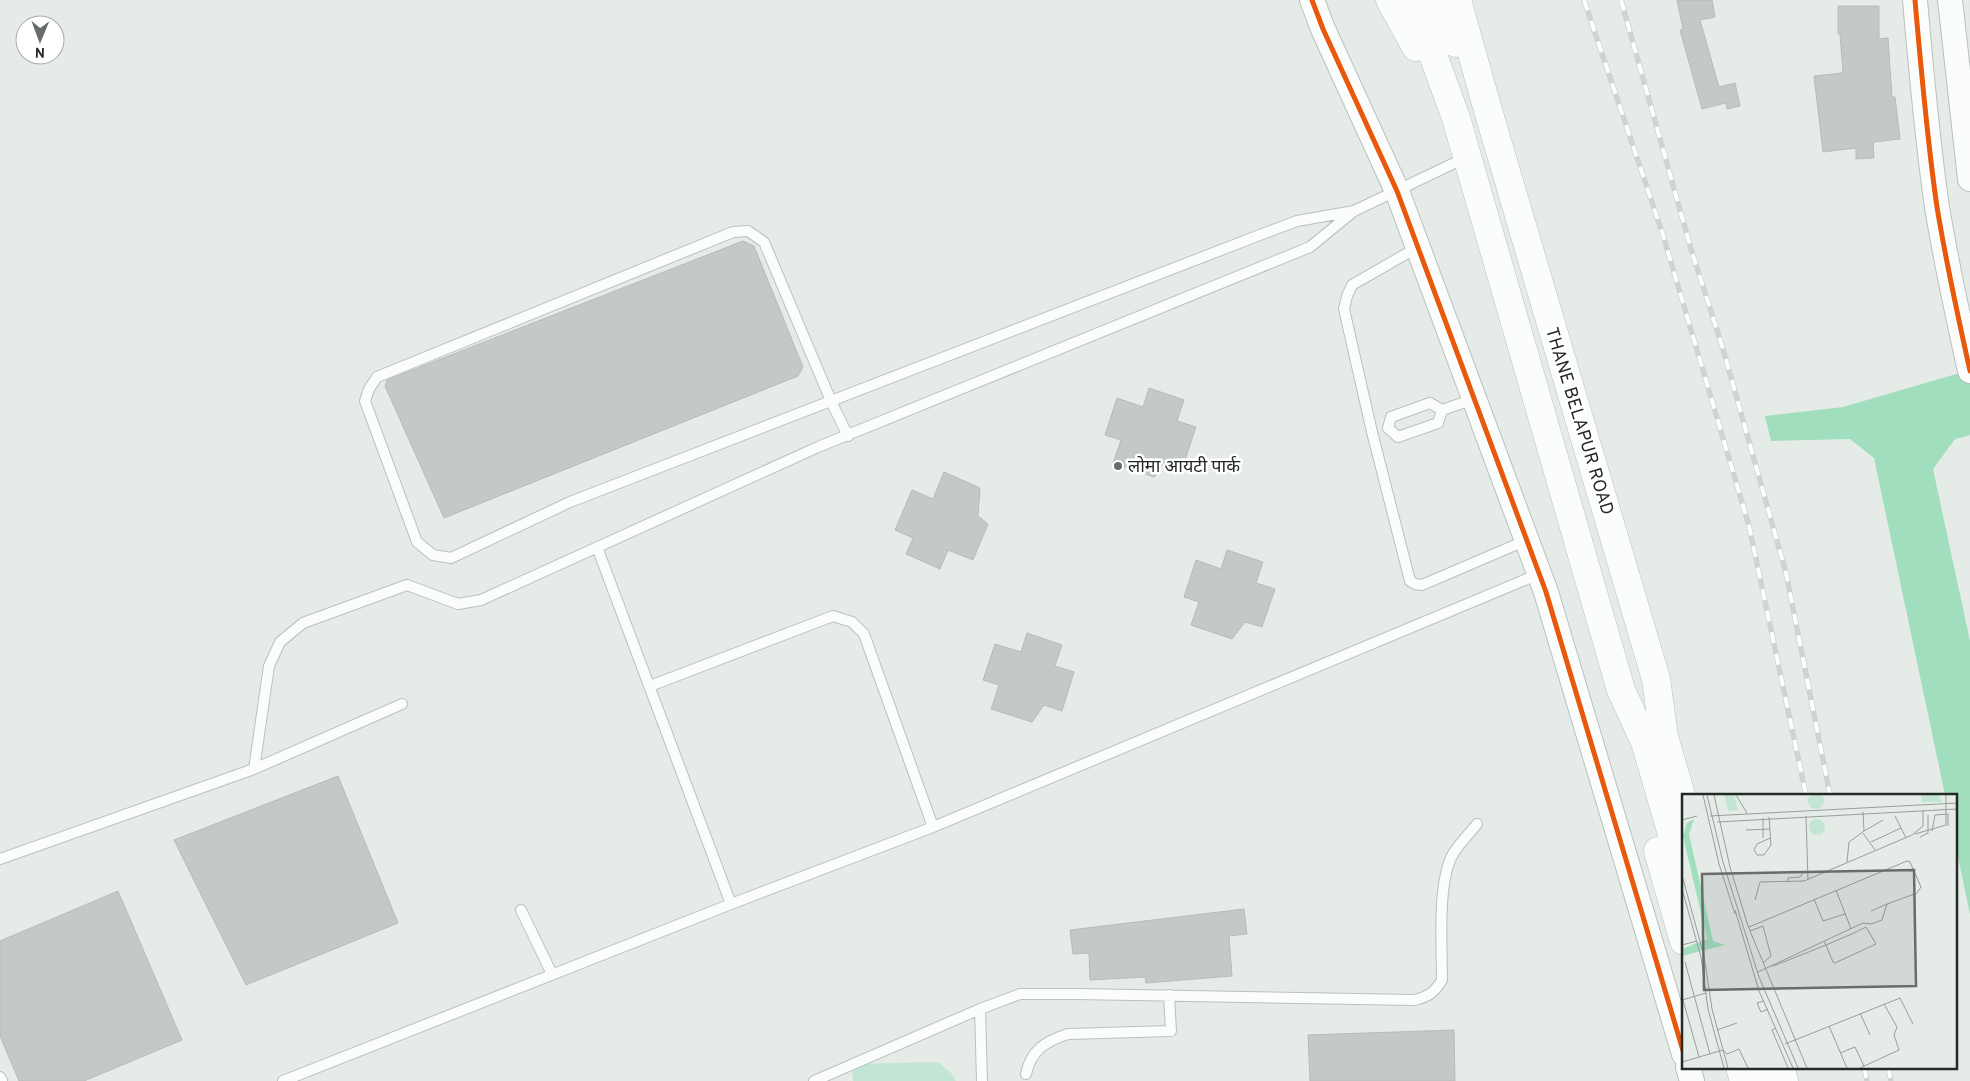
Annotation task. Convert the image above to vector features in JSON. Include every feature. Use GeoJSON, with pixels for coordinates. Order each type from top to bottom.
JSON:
{"type":"FeatureCollection","features":[{"type":"Feature","properties":{"kind":"main road"},"geometry":{"type":"LineString","coordinates":[[1390,0],[1456,118]]}},
{"type":"Feature","properties":{"kind":"main road"},"geometry":{"type":"LineString","coordinates":[[1413,0],[1456,118]]}},
{"type":"Feature","properties":{"kind":"main road"},"geometry":{"type":"LineString","coordinates":[[1435,0],[1487,107]]}},
{"type":"Feature","properties":{"kind":"main road"},"geometry":{"type":"LineString","coordinates":[[1457,0],[1487,107]]}},
{"type":"Feature","properties":{"kind":"main road","name":"THANE BELAPUR ROAD"},"geometry":{"type":"LineString","coordinates":[[1487,107],[1656,679],[1655,739]]}},
{"type":"Feature","properties":{"kind":"main road","name":"THANE BELAPUR ROAD"},"geometry":{"type":"LineString","coordinates":[[1456,118],[1621,690],[1655,739]]}},
{"type":"Feature","properties":{"kind":"main road"},"geometry":{"type":"LineString","coordinates":[[1656,679],[1682,731],[1701,794]]}},
{"type":"Feature","properties":{"kind":"main road"},"geometry":{"type":"LineString","coordinates":[[1621,690],[1628,747],[1682,934]]}},
{"type":"Feature","properties":{"kind":"main road"},"geometry":{"type":"LineString","coordinates":[[1655,739],[1682,800]]}},
{"type":"Feature","properties":{"kind":"main road"},"geometry":{"type":"LineString","coordinates":[[1655,739],[1682,866]]}},
{"type":"Feature","properties":{"kind":"main road"},"geometry":{"type":"LineString","coordinates":[[1720,1068],[1724,1081]]}},
{"type":"Feature","properties":{"kind":"main road"},"geometry":{"type":"LineString","coordinates":[[1740,1068],[1744,1081]]}},
{"type":"Feature","properties":{"kind":"main road"},"geometry":{"type":"LineString","coordinates":[[1760,1068],[1764,1081]]}},
{"type":"Feature","properties":{"kind":"main road"},"geometry":{"type":"LineString","coordinates":[[1780,1068],[1784,1081]]}},
{"type":"Feature","properties":{"kind":"street"},"geometry":{"type":"LineString","coordinates":[[1312,0],[1323,29],[1397,191],[1527,540],[1539,574],[1682,1047]]}},
{"type":"Feature","properties":{"kind":"street"},"geometry":{"type":"LineString","coordinates":[[1915,0],[1925,112],[1938,207],[1957,315],[1970,371]]}},
{"type":"Feature","properties":{"kind":"street"},"geometry":{"type":"LineString","coordinates":[[1950,0],[1970,179]]}},
{"type":"Feature","properties":{"kind":"street"},"geometry":{"type":"LineString","coordinates":[[1688,1068],[1692,1081]]}},
{"type":"Feature","properties":{"kind":"lane"},"geometry":{"type":"LineString","coordinates":[[254,769],[269,666],[280,642],[303,623],[407,585],[458,604],[481,600],[809,451],[1310,247],[1354,211],[1467,157]]}},
{"type":"Feature","properties":{"kind":"lane"},"geometry":{"type":"LineString","coordinates":[[848,436],[831,401],[764,242],[748,231],[732,232],[377,377],[369,389],[365,401],[416,542],[434,555],[451,558],[570,502],[831,401],[1297,221],[1354,211]]}},
{"type":"Feature","properties":{"kind":"lane"},"geometry":{"type":"LineString","coordinates":[[1418,246],[1352,285],[1344,309],[1372,432],[1410,581],[1422,585],[1527,540]]}},
{"type":"Feature","properties":{"kind":"lane"},"geometry":{"type":"LineString","coordinates":[[1388,428],[1391,417],[1430,403],[1442,410],[1474,399]]}},
{"type":"Feature","properties":{"kind":"lane"},"geometry":{"type":"LineString","coordinates":[[1388,428],[1398,437],[1438,423],[1442,410]]}},
{"type":"Feature","properties":{"kind":"lane"},"geometry":{"type":"LineString","coordinates":[[1372,432],[1388,428]]}},
{"type":"Feature","properties":{"kind":"lane"},"geometry":{"type":"LineString","coordinates":[[597,546],[731,904]]}},
{"type":"Feature","properties":{"kind":"lane"},"geometry":{"type":"LineString","coordinates":[[283,1081],[731,904],[933,827],[1539,574]]}},
{"type":"Feature","properties":{"kind":"lane"},"geometry":{"type":"LineString","coordinates":[[650,686],[834,616],[852,622],[864,634],[933,827]]}},
{"type":"Feature","properties":{"kind":"lane"},"geometry":{"type":"LineString","coordinates":[[0,859],[254,769],[402,704]]}},
{"type":"Feature","properties":{"kind":"lane"},"geometry":{"type":"LineString","coordinates":[[814,1081],[980,1009],[1020,994],[1414,1000],[1427,997],[1436,990],[1442,980],[1443,890],[1446,870],[1453,854],[1477,824]]}},
{"type":"Feature","properties":{"kind":"lane"},"geometry":{"type":"LineString","coordinates":[[521,910],[552,974]]}},
{"type":"Feature","properties":{"kind":"lane"},"geometry":{"type":"LineString","coordinates":[[1026,1074],[1029,1061],[1037,1050],[1054,1038],[1068,1034],[1171,1031],[1169,995]]}},
{"type":"Feature","properties":{"kind":"lane"},"geometry":{"type":"LineString","coordinates":[[980,1009],[982,1081]]}},
{"type":"Feature","properties":{"kind":"lane"},"geometry":{"type":"LineString","coordinates":[[0,1077],[2,1081]]}},
{"type":"Feature","properties":{"kind":"shaded area"},"geometry":{"type":"Polygon","coordinates":[[[1970,370],[1970,435],[1955,439],[1933,469],[1970,641],[1970,914],[1958,857],[1958,794],[1945,794],[1874,458],[1850,439],[1771,441],[1765,416],[1843,407],[1970,370]]]}},
{"type":"Feature","properties":{"kind":"shaded area"},"geometry":{"type":"Polygon","coordinates":[[[938,1062],[952,1074],[956,1081],[853,1081],[852,1064],[938,1062]]]}},
{"type":"Feature","properties":{"kind":"building"},"geometry":{"type":"Polygon","coordinates":[[[1677,0],[1712,0],[1715,17],[1700,20],[1719,87],[1735,83],[1740,106],[1727,109],[1726,103],[1702,109],[1680,30],[1683,29],[1677,0]]]}},
{"type":"Feature","properties":{"kind":"building"},"geometry":{"type":"Polygon","coordinates":[[[1838,6],[1879,6],[1879,39],[1888,38],[1892,97],[1895,97],[1900,139],[1873,142],[1874,158],[1856,159],[1856,148],[1823,152],[1814,76],[1843,73],[1840,34],[1838,34],[1838,6]]]}},
{"type":"Feature","properties":{"kind":"building"},"geometry":{"type":"Polygon","coordinates":[[[743,241],[754,246],[803,367],[798,376],[444,518],[385,386],[387,380],[743,241]]]}},
{"type":"Feature","properties":{"kind":"building"},"geometry":{"type":"Polygon","coordinates":[[[1149,388],[1184,400],[1177,421],[1196,427],[1183,466],[1166,460],[1154,477],[1113,463],[1121,440],[1105,435],[1117,398],[1143,407],[1149,388]]]}},
{"type":"Feature","properties":{"kind":"building"},"geometry":{"type":"Polygon","coordinates":[[[944,472],[980,488],[978,516],[988,524],[973,560],[948,550],[940,569],[906,554],[913,538],[895,530],[912,490],[933,499],[944,472]]]}},
{"type":"Feature","properties":{"kind":"building"},"geometry":{"type":"Polygon","coordinates":[[[1227,550],[1263,562],[1256,583],[1275,589],[1262,627],[1245,622],[1232,639],[1191,625],[1199,602],[1184,597],[1196,560],[1221,569],[1227,550]]]}},
{"type":"Feature","properties":{"kind":"building"},"geometry":{"type":"Polygon","coordinates":[[[1027,633],[1062,645],[1055,666],[1074,672],[1062,711],[1044,705],[1032,722],[991,709],[999,685],[983,680],[995,644],[1021,652],[1027,633]]]}},
{"type":"Feature","properties":{"kind":"building"},"geometry":{"type":"Polygon","coordinates":[[[338,776],[398,923],[246,985],[174,840],[338,776]]]}},
{"type":"Feature","properties":{"kind":"building"},"geometry":{"type":"Polygon","coordinates":[[[118,891],[182,1040],[84,1081],[19,1081],[0,1036],[0,941],[118,891]]]}},
{"type":"Feature","properties":{"kind":"building"},"geometry":{"type":"Polygon","coordinates":[[[1244,909],[1247,934],[1229,936],[1232,976],[1146,983],[1145,977],[1090,980],[1089,953],[1073,954],[1070,930],[1244,909]]]}},
{"type":"Feature","properties":{"kind":"building"},"geometry":{"type":"Polygon","coordinates":[[[1454,1030],[1455,1081],[1310,1081],[1308,1035],[1454,1030]]]}},
{"type":"Feature","properties":{"kind":"railway"},"geometry":{"type":"LineString","coordinates":[[1584,0],[1663,235],[1749,526],[1806,794]]}},
{"type":"Feature","properties":{"kind":"railway"},"geometry":{"type":"LineString","coordinates":[[1621,0],[1691,249],[1723,349],[1786,573],[1830,794]]}},
{"type":"Feature","properties":{"kind":"railway"},"geometry":{"type":"LineString","coordinates":[[1864,1068],[1867,1081]]}},
{"type":"Feature","properties":{"kind":"railway"},"geometry":{"type":"LineString","coordinates":[[1888,1068],[1891,1081]]}},
{"type":"Feature","properties":{"kind":"cycle path"},"geometry":{"type":"LineString","coordinates":[[1312,0],[1323,29],[1397,191],[1546,592],[1682,1047]]}},
{"type":"Feature","properties":{"kind":"cycle path"},"geometry":{"type":"LineString","coordinates":[[1915,0],[1927,130],[1937,207],[1970,371]]}},
{"type":"Feature","properties":{"kind":"place","name":"लोमा आयटी पार्क"},"geometry":{"type":"Point","coordinates":[1118,466]}}]}
